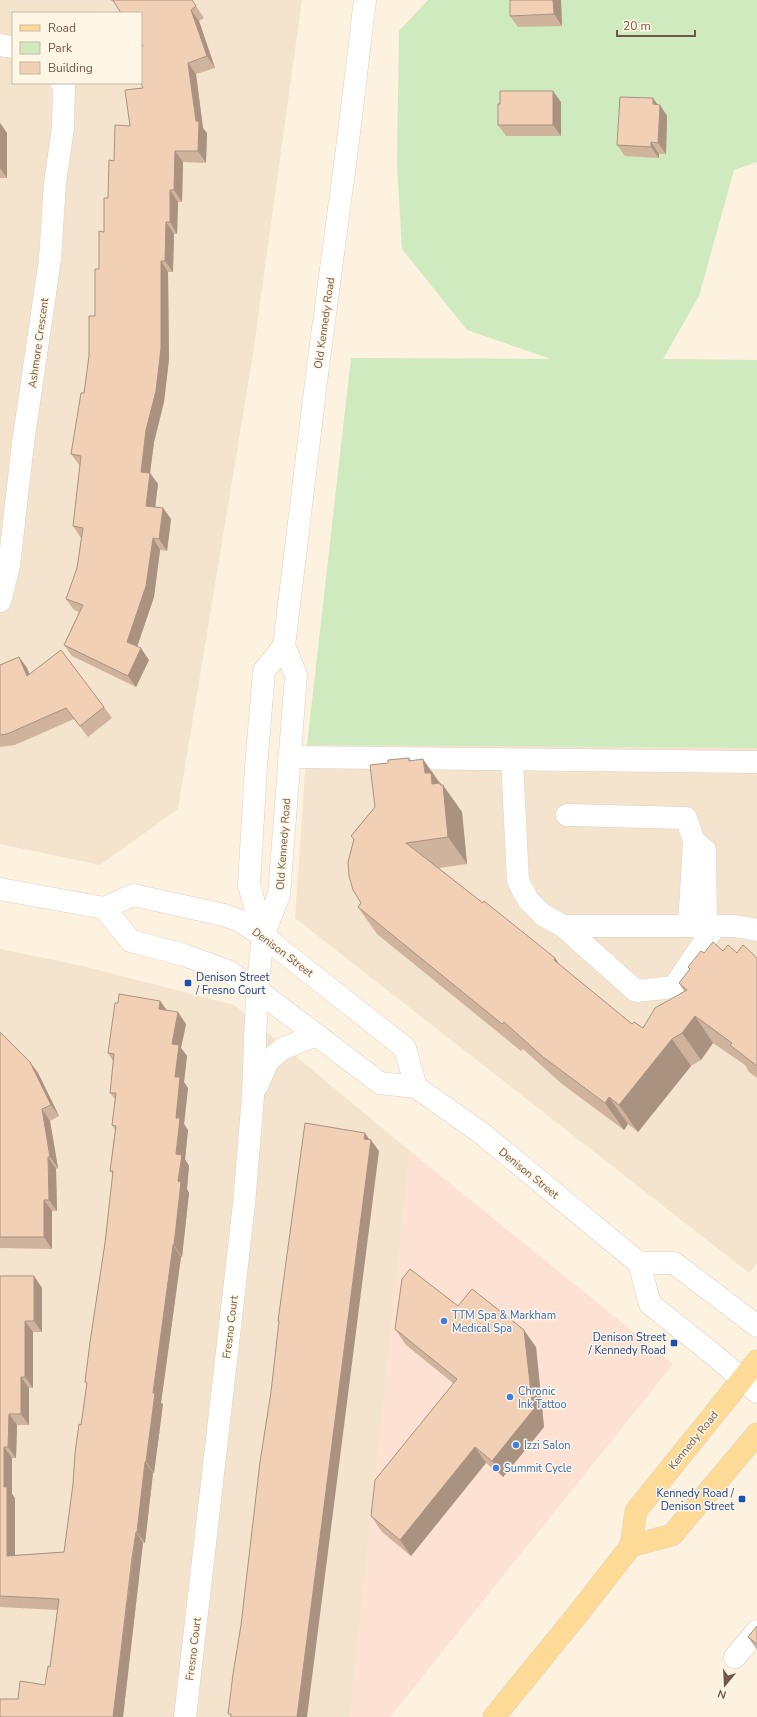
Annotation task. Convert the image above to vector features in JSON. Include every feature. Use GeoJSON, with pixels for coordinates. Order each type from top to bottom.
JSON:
{"type":"FeatureCollection","features":[{"type":"Feature","properties":{"kind":"main road","name":"Kennedy Road"},"geometry":{"type":"LineString","coordinates":[[631,1546],[636,1511],[750,1386],[757,1361]]}},
{"type":"Feature","properties":{"kind":"main road"},"geometry":{"type":"LineString","coordinates":[[494,1717],[631,1546],[672,1535],[757,1434]]}},
{"type":"Feature","properties":{"kind":"street","name":"Old Kennedy Road"},"geometry":{"type":"LineString","coordinates":[[263,936],[279,895],[296,675],[284,646],[365,0]]}},
{"type":"Feature","properties":{"kind":"street"},"geometry":{"type":"LineString","coordinates":[[0,45],[12,48]]}},
{"type":"Feature","properties":{"kind":"street","name":"Ashmore Crescent"},"geometry":{"type":"LineString","coordinates":[[0,601],[9,566],[21,458],[50,260],[55,183],[63,128],[64,88],[62,84]]}},
{"type":"Feature","properties":{"kind":"street"},"geometry":{"type":"LineString","coordinates":[[263,936],[249,885],[256,767],[264,671],[284,646]]}},
{"type":"Feature","properties":{"kind":"street"},"geometry":{"type":"LineString","coordinates":[[289,757],[757,762]]}},
{"type":"Feature","properties":{"kind":"street"},"geometry":{"type":"LineString","coordinates":[[512,760],[518,881],[528,900],[544,915],[563,926],[636,991],[674,988],[703,926],[705,850],[694,841],[686,818],[567,815]]}},
{"type":"Feature","properties":{"kind":"street"},"geometry":{"type":"LineString","coordinates":[[0,889],[104,908]]}},
{"type":"Feature","properties":{"kind":"street","name":"Denison Street"},"geometry":{"type":"LineString","coordinates":[[416,1087],[405,1048],[263,936],[240,921],[224,915],[133,895],[104,908],[130,941],[207,962],[228,971],[257,990],[380,1082],[416,1087],[480,1132],[639,1263]]}},
{"type":"Feature","properties":{"kind":"street"},"geometry":{"type":"LineString","coordinates":[[563,926],[734,926],[757,930]]}},
{"type":"Feature","properties":{"kind":"street","name":"Fresno Court"},"geometry":{"type":"LineString","coordinates":[[185,1717],[244,1204],[253,1096],[257,990],[263,936]]}},
{"type":"Feature","properties":{"kind":"street"},"geometry":{"type":"LineString","coordinates":[[253,1096],[268,1061],[282,1049],[316,1035]]}},
{"type":"Feature","properties":{"kind":"street"},"geometry":{"type":"LineString","coordinates":[[750,1386],[708,1350],[650,1304],[639,1263],[674,1263],[757,1326]]}},
{"type":"Feature","properties":{"kind":"street"},"geometry":{"type":"LineString","coordinates":[[735,1657],[757,1631]]}},
{"type":"Feature","properties":{"kind":"shaded area"},"geometry":{"type":"Polygon","coordinates":[[[0,0],[302,0],[253,354],[178,809],[100,865],[0,844],[0,0]]]}},
{"type":"Feature","properties":{"kind":"shaded area"},"geometry":{"type":"Polygon","coordinates":[[[307,745],[757,748],[757,1263],[749,1273],[295,918],[307,745]]]}},
{"type":"Feature","properties":{"kind":"shaded area"},"geometry":{"type":"Polygon","coordinates":[[[0,949],[83,966],[234,1005],[410,1151],[350,1717],[0,1717],[0,949]]]}},
{"type":"Feature","properties":{"kind":"shaded area"},"geometry":{"type":"Polygon","coordinates":[[[410,1151],[673,1364],[390,1717],[350,1717],[410,1151]]]}},
{"type":"Feature","properties":{"kind":"green space"},"geometry":{"type":"Polygon","coordinates":[[[428,0],[757,0],[757,162],[734,170],[699,296],[663,359],[757,360],[757,748],[307,745],[351,358],[551,359],[467,330],[402,249],[397,164],[399,31],[428,0]]]}},
{"type":"Feature","properties":{"kind":"building"},"geometry":{"type":"Polygon","coordinates":[[[113,0],[192,0],[196,6],[191,10],[207,56],[188,63],[196,121],[199,122],[198,151],[175,151],[174,190],[170,190],[170,222],[166,222],[165,261],[161,261],[161,348],[156,391],[146,430],[141,472],[150,473],[146,506],[163,508],[159,539],[153,538],[146,586],[127,642],[141,648],[128,676],[64,645],[83,605],[66,599],[77,568],[83,528],[73,526],[81,456],[71,454],[81,393],[84,393],[89,356],[89,316],[95,316],[95,269],[99,269],[99,231],[104,232],[104,198],[108,198],[109,160],[114,161],[115,125],[130,126],[125,90],[143,88],[141,84],[143,46],[142,12],[120,12],[113,0]]]}},
{"type":"Feature","properties":{"kind":"building"},"geometry":{"type":"Polygon","coordinates":[[[510,0],[553,0],[554,14],[510,16],[510,0]]]}},
{"type":"Feature","properties":{"kind":"building"},"geometry":{"type":"Polygon","coordinates":[[[500,91],[553,91],[553,125],[498,125],[498,104],[500,104],[500,91]]]}},
{"type":"Feature","properties":{"kind":"building"},"geometry":{"type":"Polygon","coordinates":[[[620,97],[653,98],[653,104],[660,105],[658,143],[651,142],[651,147],[617,145],[620,97]]]}},
{"type":"Feature","properties":{"kind":"building"},"geometry":{"type":"Polygon","coordinates":[[[61,650],[104,707],[80,726],[66,708],[7,734],[0,735],[0,665],[19,657],[27,676],[61,650]]]}},
{"type":"Feature","properties":{"kind":"building"},"geometry":{"type":"Polygon","coordinates":[[[409,758],[409,761],[423,759],[425,773],[431,773],[432,784],[440,783],[440,785],[443,785],[448,837],[406,843],[483,903],[484,901],[555,958],[554,960],[632,1024],[634,1022],[643,1028],[655,1008],[687,990],[679,983],[690,969],[688,967],[701,951],[704,953],[713,942],[723,951],[728,945],[737,953],[743,945],[757,958],[757,1066],[730,1045],[732,1043],[695,1016],[682,1033],[672,1039],[619,1105],[609,1097],[605,1103],[543,1057],[504,1022],[502,1024],[358,907],[361,903],[353,890],[349,876],[348,862],[354,839],[351,836],[375,807],[370,765],[388,763],[388,760],[409,758]]]}},
{"type":"Feature","properties":{"kind":"building"},"geometry":{"type":"Polygon","coordinates":[[[119,994],[160,1001],[159,1009],[178,1012],[172,1044],[179,1045],[175,1077],[180,1077],[176,1118],[180,1118],[176,1154],[182,1155],[178,1181],[181,1182],[174,1245],[153,1393],[155,1393],[137,1532],[132,1558],[113,1717],[0,1717],[0,1699],[18,1699],[20,1681],[45,1685],[48,1666],[50,1667],[59,1599],[0,1596],[0,1276],[34,1276],[34,1321],[25,1321],[25,1377],[21,1377],[21,1414],[9,1414],[8,1447],[4,1447],[4,1487],[7,1487],[7,1556],[64,1552],[73,1484],[75,1453],[87,1383],[85,1382],[105,1243],[113,1171],[110,1171],[116,1126],[112,1125],[116,1093],[110,1093],[114,1054],[108,1053],[115,1003],[118,1003],[119,994]]]}},
{"type":"Feature","properties":{"kind":"building"},"geometry":{"type":"Polygon","coordinates":[[[0,1032],[30,1062],[51,1105],[42,1109],[50,1157],[48,1157],[49,1200],[44,1200],[44,1237],[0,1237],[0,1032]]]}},
{"type":"Feature","properties":{"kind":"building"},"geometry":{"type":"Polygon","coordinates":[[[305,1123],[365,1133],[364,1139],[371,1140],[297,1717],[231,1717],[231,1714],[228,1714],[241,1625],[260,1462],[271,1392],[278,1321],[305,1123]]]}},
{"type":"Feature","properties":{"kind":"building"},"geometry":{"type":"Polygon","coordinates":[[[410,1269],[458,1306],[472,1289],[524,1330],[533,1410],[492,1461],[475,1447],[400,1540],[371,1516],[375,1480],[457,1379],[395,1329],[402,1279],[410,1269]]]}},
{"type":"Feature","properties":{"kind":"building"},"geometry":{"type":"Polygon","coordinates":[[[757,1626],[757,1644],[748,1637],[757,1626]]]}},
{"type":"Feature","properties":{"kind":"place","name":"Denison Street / Fresno Court"},"geometry":{"type":"Point","coordinates":[188,983]}},
{"type":"Feature","properties":{"kind":"place","name":"TTM Spa & Markham Medical Spa"},"geometry":{"type":"Point","coordinates":[444,1321]}},
{"type":"Feature","properties":{"kind":"place","name":"Denison Street / Kennedy Road"},"geometry":{"type":"Point","coordinates":[674,1343]}},
{"type":"Feature","properties":{"kind":"place","name":"Chronic Ink Tattoo"},"geometry":{"type":"Point","coordinates":[510,1397]}},
{"type":"Feature","properties":{"kind":"place","name":"Izzi Salon"},"geometry":{"type":"Point","coordinates":[516,1445]}},
{"type":"Feature","properties":{"kind":"place","name":"Summit Cycle"},"geometry":{"type":"Point","coordinates":[496,1468]}},
{"type":"Feature","properties":{"kind":"place","name":"Kennedy Road / Denison Street"},"geometry":{"type":"Point","coordinates":[742,1499]}}]}
